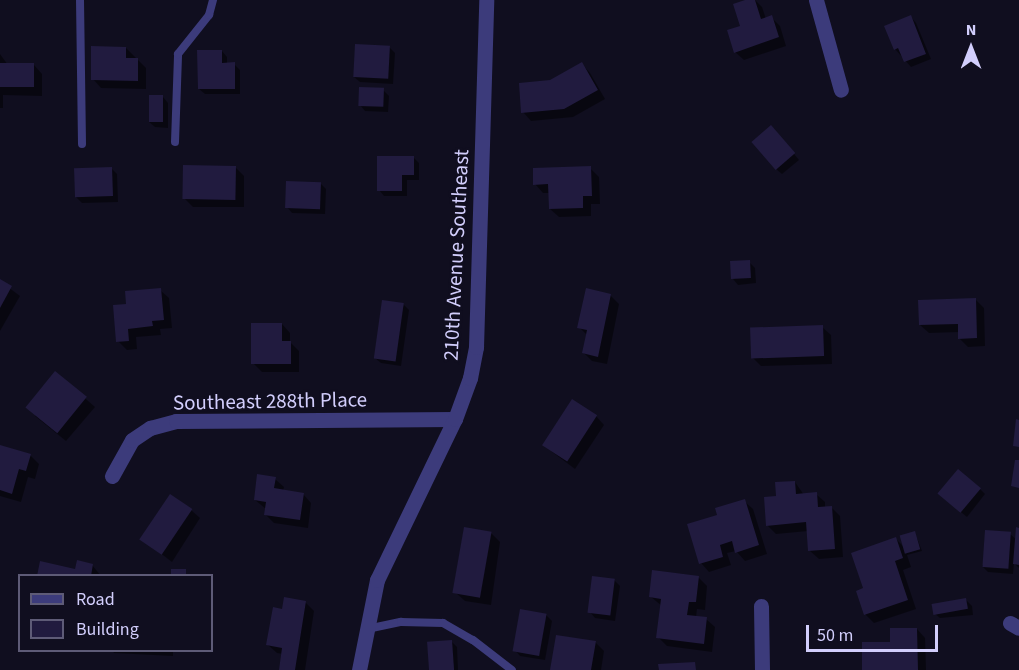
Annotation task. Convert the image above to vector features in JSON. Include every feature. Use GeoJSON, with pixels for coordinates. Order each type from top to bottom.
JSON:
{"type":"FeatureCollection","features":[{"type":"Feature","properties":{"kind":"street","name":"210th Avenue Southeast"},"geometry":{"type":"LineString","coordinates":[[360,670],[377,580],[455,419],[470,378],[476,347],[486,0]]}},
{"type":"Feature","properties":{"kind":"street"},"geometry":{"type":"LineString","coordinates":[[816,0],[840,90]]}},
{"type":"Feature","properties":{"kind":"street","name":"Southeast 288th Place"},"geometry":{"type":"LineString","coordinates":[[112,476],[132,440],[150,428],[176,422],[455,419]]}},
{"type":"Feature","properties":{"kind":"street"},"geometry":{"type":"LineString","coordinates":[[761,606],[762,670]]}},
{"type":"Feature","properties":{"kind":"lane"},"geometry":{"type":"LineString","coordinates":[[80,0],[82,144]]}},
{"type":"Feature","properties":{"kind":"lane"},"geometry":{"type":"LineString","coordinates":[[175,142],[178,54],[209,15],[213,0]]}},
{"type":"Feature","properties":{"kind":"lane"},"geometry":{"type":"LineString","coordinates":[[367,629],[401,622],[443,623],[472,640],[512,670]]}},
{"type":"Feature","properties":{"kind":"building"},"geometry":{"type":"Polygon","coordinates":[[[755,0],[761,19],[772,15],[779,37],[734,53],[727,30],[740,26],[733,4],[755,0]]]}},
{"type":"Feature","properties":{"kind":"building"},"geometry":{"type":"Polygon","coordinates":[[[911,15],[926,54],[904,62],[898,48],[894,50],[884,26],[911,15]]]}},
{"type":"Feature","properties":{"kind":"building"},"geometry":{"type":"Polygon","coordinates":[[[355,44],[390,46],[388,79],[353,77],[355,44]]]}},
{"type":"Feature","properties":{"kind":"building"},"geometry":{"type":"Polygon","coordinates":[[[91,46],[126,47],[126,58],[138,58],[138,81],[91,80],[91,46]]]}},
{"type":"Feature","properties":{"kind":"building"},"geometry":{"type":"Polygon","coordinates":[[[197,50],[222,50],[222,63],[235,62],[235,89],[198,89],[197,50]]]}},
{"type":"Feature","properties":{"kind":"building"},"geometry":{"type":"Polygon","coordinates":[[[582,62],[598,90],[564,109],[521,113],[519,83],[550,80],[582,62]]]}},
{"type":"Feature","properties":{"kind":"building"},"geometry":{"type":"Polygon","coordinates":[[[0,63],[34,63],[34,87],[0,87],[0,63]]]}},
{"type":"Feature","properties":{"kind":"building"},"geometry":{"type":"Polygon","coordinates":[[[359,87],[384,88],[383,107],[358,106],[359,87]]]}},
{"type":"Feature","properties":{"kind":"building"},"geometry":{"type":"Polygon","coordinates":[[[149,95],[163,95],[163,122],[149,122],[149,95]]]}},
{"type":"Feature","properties":{"kind":"building"},"geometry":{"type":"Polygon","coordinates":[[[771,125],[795,153],[776,170],[751,142],[771,125]]]}},
{"type":"Feature","properties":{"kind":"building"},"geometry":{"type":"Polygon","coordinates":[[[377,156],[414,156],[414,175],[402,175],[402,191],[377,191],[377,156]]]}},
{"type":"Feature","properties":{"kind":"building"},"geometry":{"type":"Polygon","coordinates":[[[183,165],[236,166],[235,200],[182,199],[183,165]]]}},
{"type":"Feature","properties":{"kind":"building"},"geometry":{"type":"Polygon","coordinates":[[[591,166],[592,196],[583,196],[583,208],[549,209],[548,184],[533,185],[533,168],[591,166]]]}},
{"type":"Feature","properties":{"kind":"building"},"geometry":{"type":"Polygon","coordinates":[[[112,167],[113,196],[75,197],[74,168],[112,167]]]}},
{"type":"Feature","properties":{"kind":"building"},"geometry":{"type":"Polygon","coordinates":[[[286,181],[321,182],[320,209],[285,208],[286,181]]]}},
{"type":"Feature","properties":{"kind":"building"},"geometry":{"type":"Polygon","coordinates":[[[750,260],[751,278],[731,279],[730,261],[750,260]]]}},
{"type":"Feature","properties":{"kind":"building"},"geometry":{"type":"Polygon","coordinates":[[[0,279],[12,286],[0,308],[0,279]]]}},
{"type":"Feature","properties":{"kind":"building"},"geometry":{"type":"Polygon","coordinates":[[[161,288],[164,320],[152,321],[153,326],[128,329],[129,341],[116,342],[113,305],[126,304],[125,291],[161,288]]]}},
{"type":"Feature","properties":{"kind":"building"},"geometry":{"type":"Polygon","coordinates":[[[586,288],[611,294],[598,357],[582,353],[587,330],[577,328],[586,288]]]}},
{"type":"Feature","properties":{"kind":"building"},"geometry":{"type":"Polygon","coordinates":[[[976,298],[977,338],[958,339],[958,324],[919,325],[918,300],[976,298]]]}},
{"type":"Feature","properties":{"kind":"building"},"geometry":{"type":"Polygon","coordinates":[[[382,300],[404,303],[396,361],[374,358],[382,300]]]}},
{"type":"Feature","properties":{"kind":"building"},"geometry":{"type":"Polygon","coordinates":[[[251,323],[282,323],[282,341],[291,341],[291,364],[251,364],[251,323]]]}},
{"type":"Feature","properties":{"kind":"building"},"geometry":{"type":"Polygon","coordinates":[[[823,325],[824,356],[751,359],[750,328],[823,325]]]}},
{"type":"Feature","properties":{"kind":"building"},"geometry":{"type":"Polygon","coordinates":[[[55,371],[87,397],[57,433],[25,408],[55,371]]]}},
{"type":"Feature","properties":{"kind":"building"},"geometry":{"type":"Polygon","coordinates":[[[572,399],[597,415],[567,461],[542,445],[572,399]]]}},
{"type":"Feature","properties":{"kind":"building"},"geometry":{"type":"Polygon","coordinates":[[[1016,419],[1019,420],[1019,447],[1013,446],[1016,419]]]}},
{"type":"Feature","properties":{"kind":"building"},"geometry":{"type":"Polygon","coordinates":[[[0,445],[31,454],[26,471],[19,469],[12,494],[0,490],[0,445]]]}},
{"type":"Feature","properties":{"kind":"building"},"geometry":{"type":"Polygon","coordinates":[[[1015,460],[1019,460],[1019,488],[1011,486],[1015,460]]]}},
{"type":"Feature","properties":{"kind":"building"},"geometry":{"type":"Polygon","coordinates":[[[958,469],[981,488],[960,513],[937,494],[958,469]]]}},
{"type":"Feature","properties":{"kind":"building"},"geometry":{"type":"Polygon","coordinates":[[[257,474],[276,477],[274,488],[304,493],[300,520],[264,515],[266,502],[254,500],[257,474]]]}},
{"type":"Feature","properties":{"kind":"building"},"geometry":{"type":"Polygon","coordinates":[[[795,481],[796,494],[817,492],[818,507],[832,506],[835,549],[808,551],[806,522],[766,526],[764,497],[776,496],[775,482],[795,481]]]}},
{"type":"Feature","properties":{"kind":"building"},"geometry":{"type":"Polygon","coordinates":[[[170,494],[192,509],[162,555],[139,540],[170,494]]]}},
{"type":"Feature","properties":{"kind":"building"},"geometry":{"type":"Polygon","coordinates":[[[745,499],[759,545],[735,553],[732,541],[720,545],[723,557],[699,564],[687,524],[717,515],[715,508],[745,499]]]}},
{"type":"Feature","properties":{"kind":"building"},"geometry":{"type":"Polygon","coordinates":[[[464,527],[492,532],[480,598],[452,593],[464,527]]]}},
{"type":"Feature","properties":{"kind":"building"},"geometry":{"type":"Polygon","coordinates":[[[1016,527],[1019,528],[1019,565],[1013,564],[1016,527]]]}},
{"type":"Feature","properties":{"kind":"building"},"geometry":{"type":"Polygon","coordinates":[[[985,530],[1011,532],[1008,569],[982,567],[985,530]]]}},
{"type":"Feature","properties":{"kind":"building"},"geometry":{"type":"Polygon","coordinates":[[[915,531],[920,549],[905,554],[900,535],[915,531]]]}},
{"type":"Feature","properties":{"kind":"building"},"geometry":{"type":"Polygon","coordinates":[[[896,537],[903,558],[895,561],[908,600],[864,615],[856,591],[863,588],[851,553],[896,537]]]}},
{"type":"Feature","properties":{"kind":"building"},"geometry":{"type":"Polygon","coordinates":[[[77,560],[93,564],[91,574],[37,574],[40,561],[75,569],[77,560]]]}},
{"type":"Feature","properties":{"kind":"building"},"geometry":{"type":"Polygon","coordinates":[[[171,569],[186,569],[186,574],[171,574],[171,569]]]}},
{"type":"Feature","properties":{"kind":"building"},"geometry":{"type":"Polygon","coordinates":[[[652,570],[699,576],[696,602],[689,602],[687,615],[707,617],[704,644],[656,638],[661,599],[649,597],[652,570]]]}},
{"type":"Feature","properties":{"kind":"building"},"geometry":{"type":"Polygon","coordinates":[[[592,576],[615,579],[610,616],[587,613],[592,576]]]}},
{"type":"Feature","properties":{"kind":"building"},"geometry":{"type":"Polygon","coordinates":[[[284,597],[306,601],[295,670],[279,670],[282,648],[266,645],[273,607],[282,609],[284,597]]]}},
{"type":"Feature","properties":{"kind":"building"},"geometry":{"type":"Polygon","coordinates":[[[966,598],[968,609],[933,615],[932,604],[966,598]]]}},
{"type":"Feature","properties":{"kind":"building"},"geometry":{"type":"Polygon","coordinates":[[[520,609],[547,614],[539,656],[513,651],[520,609]]]}},
{"type":"Feature","properties":{"kind":"building"},"geometry":{"type":"Polygon","coordinates":[[[890,628],[917,628],[918,670],[862,670],[862,642],[890,642],[890,628]]]}},
{"type":"Feature","properties":{"kind":"building"},"geometry":{"type":"Polygon","coordinates":[[[556,635],[596,641],[591,670],[550,670],[556,635]]]}},
{"type":"Feature","properties":{"kind":"building"},"geometry":{"type":"Polygon","coordinates":[[[452,640],[454,670],[429,670],[427,642],[452,640]]]}},
{"type":"Feature","properties":{"kind":"building"},"geometry":{"type":"Polygon","coordinates":[[[695,662],[696,670],[659,670],[658,664],[695,662]]]}}]}
